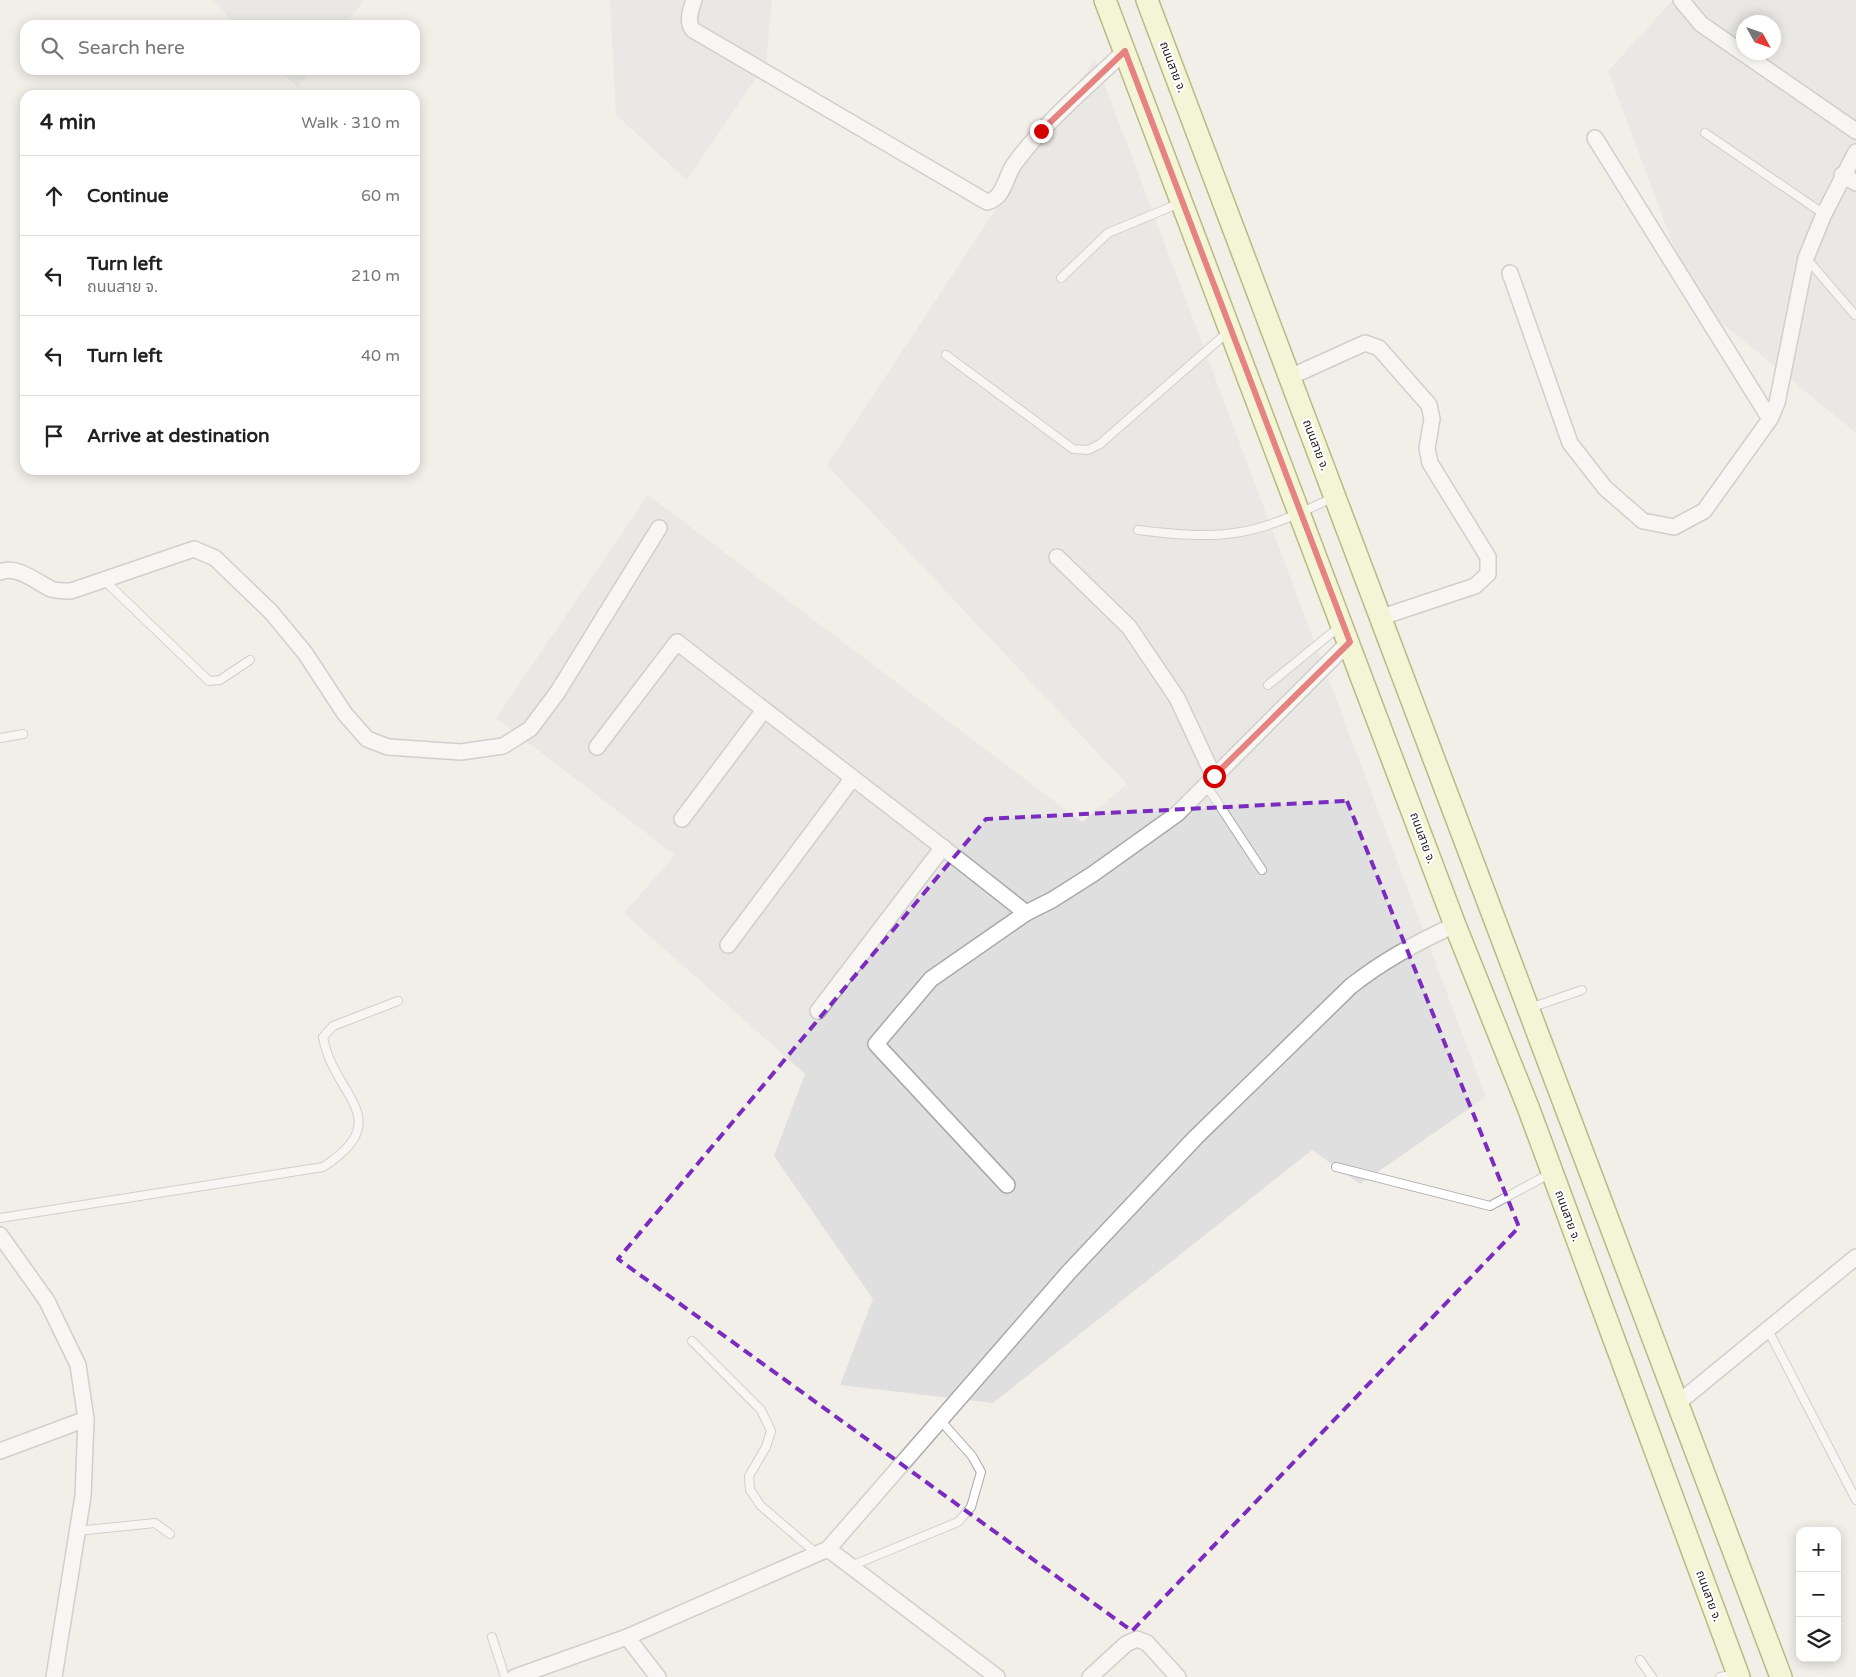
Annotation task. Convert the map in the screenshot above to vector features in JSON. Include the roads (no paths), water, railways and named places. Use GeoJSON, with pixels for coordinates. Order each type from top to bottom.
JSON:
{"type":"FeatureCollection","features":[{"type":"Feature","properties":{"kind":"main road","name":"ถนนสาย จ."},"geometry":{"type":"LineString","coordinates":[[1105,0],[1455,925],[1528,1106],[1732,1676]]}},
{"type":"Feature","properties":{"kind":"main road","name":"ถนนสาย จ."},"geometry":{"type":"LineString","coordinates":[[1148,0],[1781,1677]]}},
{"type":"Feature","properties":{"kind":"street"},"geometry":{"type":"LineString","coordinates":[[694,0],[689,19],[689,25],[693,30],[987,202],[995,200],[1000,194],[1013,165],[1041,131],[1125,51]]}},
{"type":"Feature","properties":{"kind":"street"},"geometry":{"type":"LineString","coordinates":[[1681,0],[1701,24],[1856,131]]}},
{"type":"Feature","properties":{"kind":"street"},"geometry":{"type":"LineString","coordinates":[[1595,138],[1770,419]]}},
{"type":"Feature","properties":{"kind":"street"},"geometry":{"type":"LineString","coordinates":[[1510,274],[1570,443],[1605,488],[1643,521],[1674,527],[1704,511],[1770,419],[1777,403],[1806,258],[1842,175],[1856,152]]}},
{"type":"Feature","properties":{"kind":"street"},"geometry":{"type":"LineString","coordinates":[[1842,175],[1856,183]]}},
{"type":"Feature","properties":{"kind":"street"},"geometry":{"type":"LineString","coordinates":[[1290,377],[1365,343],[1379,348],[1429,405],[1432,419],[1427,448],[1430,463],[1488,556],[1488,574],[1475,586],[1382,617]]}},
{"type":"Feature","properties":{"kind":"street"},"geometry":{"type":"LineString","coordinates":[[0,572],[5,570],[25,574],[53,590],[71,591],[194,549],[215,558],[271,612],[305,653],[345,714],[367,739],[388,747],[461,752],[503,746],[530,729],[557,693],[659,528]]}},
{"type":"Feature","properties":{"kind":"street"},"geometry":{"type":"LineString","coordinates":[[1057,557],[1129,626],[1177,698],[1210,781]]}},
{"type":"Feature","properties":{"kind":"street"},"geometry":{"type":"LineString","coordinates":[[1007,1185],[876,1044],[931,979],[1026,914],[1093,874],[1177,814],[1210,781],[1346,633]]}},
{"type":"Feature","properties":{"kind":"street"},"geometry":{"type":"LineString","coordinates":[[597,747],[677,642],[852,779],[943,847],[1026,914]]}},
{"type":"Feature","properties":{"kind":"street"},"geometry":{"type":"LineString","coordinates":[[682,819],[764,710]]}},
{"type":"Feature","properties":{"kind":"street"},"geometry":{"type":"LineString","coordinates":[[728,945],[852,779]]}},
{"type":"Feature","properties":{"kind":"street"},"geometry":{"type":"LineString","coordinates":[[818,1012],[943,847]]}},
{"type":"Feature","properties":{"kind":"street"},"geometry":{"type":"LineString","coordinates":[[515,1677],[627,1637],[822,1551],[940,1420],[1068,1273],[1196,1137],[1351,986],[1378,965],[1402,950],[1455,925]]}},
{"type":"Feature","properties":{"kind":"street"},"geometry":{"type":"LineString","coordinates":[[0,1235],[47,1302],[78,1365],[86,1419],[83,1496],[54,1677]]}},
{"type":"Feature","properties":{"kind":"street"},"geometry":{"type":"LineString","coordinates":[[1678,1403],[1856,1257]]}},
{"type":"Feature","properties":{"kind":"street"},"geometry":{"type":"LineString","coordinates":[[0,1451],[86,1419]]}},
{"type":"Feature","properties":{"kind":"street"},"geometry":{"type":"LineString","coordinates":[[822,1551],[851,1566],[997,1677]]}},
{"type":"Feature","properties":{"kind":"street"},"geometry":{"type":"LineString","coordinates":[[627,1637],[658,1677]]}},
{"type":"Feature","properties":{"kind":"street"},"geometry":{"type":"LineString","coordinates":[[1090,1677],[1126,1644],[1137,1639],[1147,1643],[1178,1677]]}},
{"type":"Feature","properties":{"kind":"lane"},"geometry":{"type":"LineString","coordinates":[[1705,132],[1824,214]]}},
{"type":"Feature","properties":{"kind":"lane"},"geometry":{"type":"LineString","coordinates":[[1061,278],[1108,233],[1182,202]]}},
{"type":"Feature","properties":{"kind":"lane"},"geometry":{"type":"LineString","coordinates":[[1806,258],[1856,315]]}},
{"type":"Feature","properties":{"kind":"lane"},"geometry":{"type":"LineString","coordinates":[[946,355],[1073,449],[1088,450],[1100,444],[1230,329]]}},
{"type":"Feature","properties":{"kind":"lane"},"geometry":{"type":"LineString","coordinates":[[1138,530],[1176,535],[1240,532],[1300,513],[1336,497]]}},
{"type":"Feature","properties":{"kind":"lane"},"geometry":{"type":"LineString","coordinates":[[104,580],[209,681],[220,680],[250,660]]}},
{"type":"Feature","properties":{"kind":"lane"},"geometry":{"type":"LineString","coordinates":[[1268,685],[1346,633]]}},
{"type":"Feature","properties":{"kind":"lane"},"geometry":{"type":"LineString","coordinates":[[0,738],[23,734]]}},
{"type":"Feature","properties":{"kind":"lane"},"geometry":{"type":"LineString","coordinates":[[1210,781],[1262,870]]}},
{"type":"Feature","properties":{"kind":"lane"},"geometry":{"type":"LineString","coordinates":[[1530,1008],[1582,990]]}},
{"type":"Feature","properties":{"kind":"lane"},"geometry":{"type":"LineString","coordinates":[[0,1218],[324,1167],[345,1153],[359,1132],[358,1112],[326,1054],[323,1037],[333,1026],[398,1001]]}},
{"type":"Feature","properties":{"kind":"lane"},"geometry":{"type":"LineString","coordinates":[[1336,1167],[1490,1206],[1552,1173]]}},
{"type":"Feature","properties":{"kind":"lane"},"geometry":{"type":"LineString","coordinates":[[1768,1330],[1856,1500]]}},
{"type":"Feature","properties":{"kind":"lane"},"geometry":{"type":"LineString","coordinates":[[692,1342],[761,1410],[770,1431],[766,1447],[749,1476],[750,1490],[761,1506],[822,1551]]}},
{"type":"Feature","properties":{"kind":"lane"},"geometry":{"type":"LineString","coordinates":[[851,1566],[958,1522],[971,1507],[981,1472],[972,1456],[940,1420]]}},
{"type":"Feature","properties":{"kind":"lane"},"geometry":{"type":"LineString","coordinates":[[77,1531],[155,1523],[170,1534]]}},
{"type":"Feature","properties":{"kind":"lane"},"geometry":{"type":"LineString","coordinates":[[492,1637],[505,1677]]}},
{"type":"Feature","properties":{"kind":"lane"},"geometry":{"type":"LineString","coordinates":[[1640,1660],[1652,1677]]}}]}
